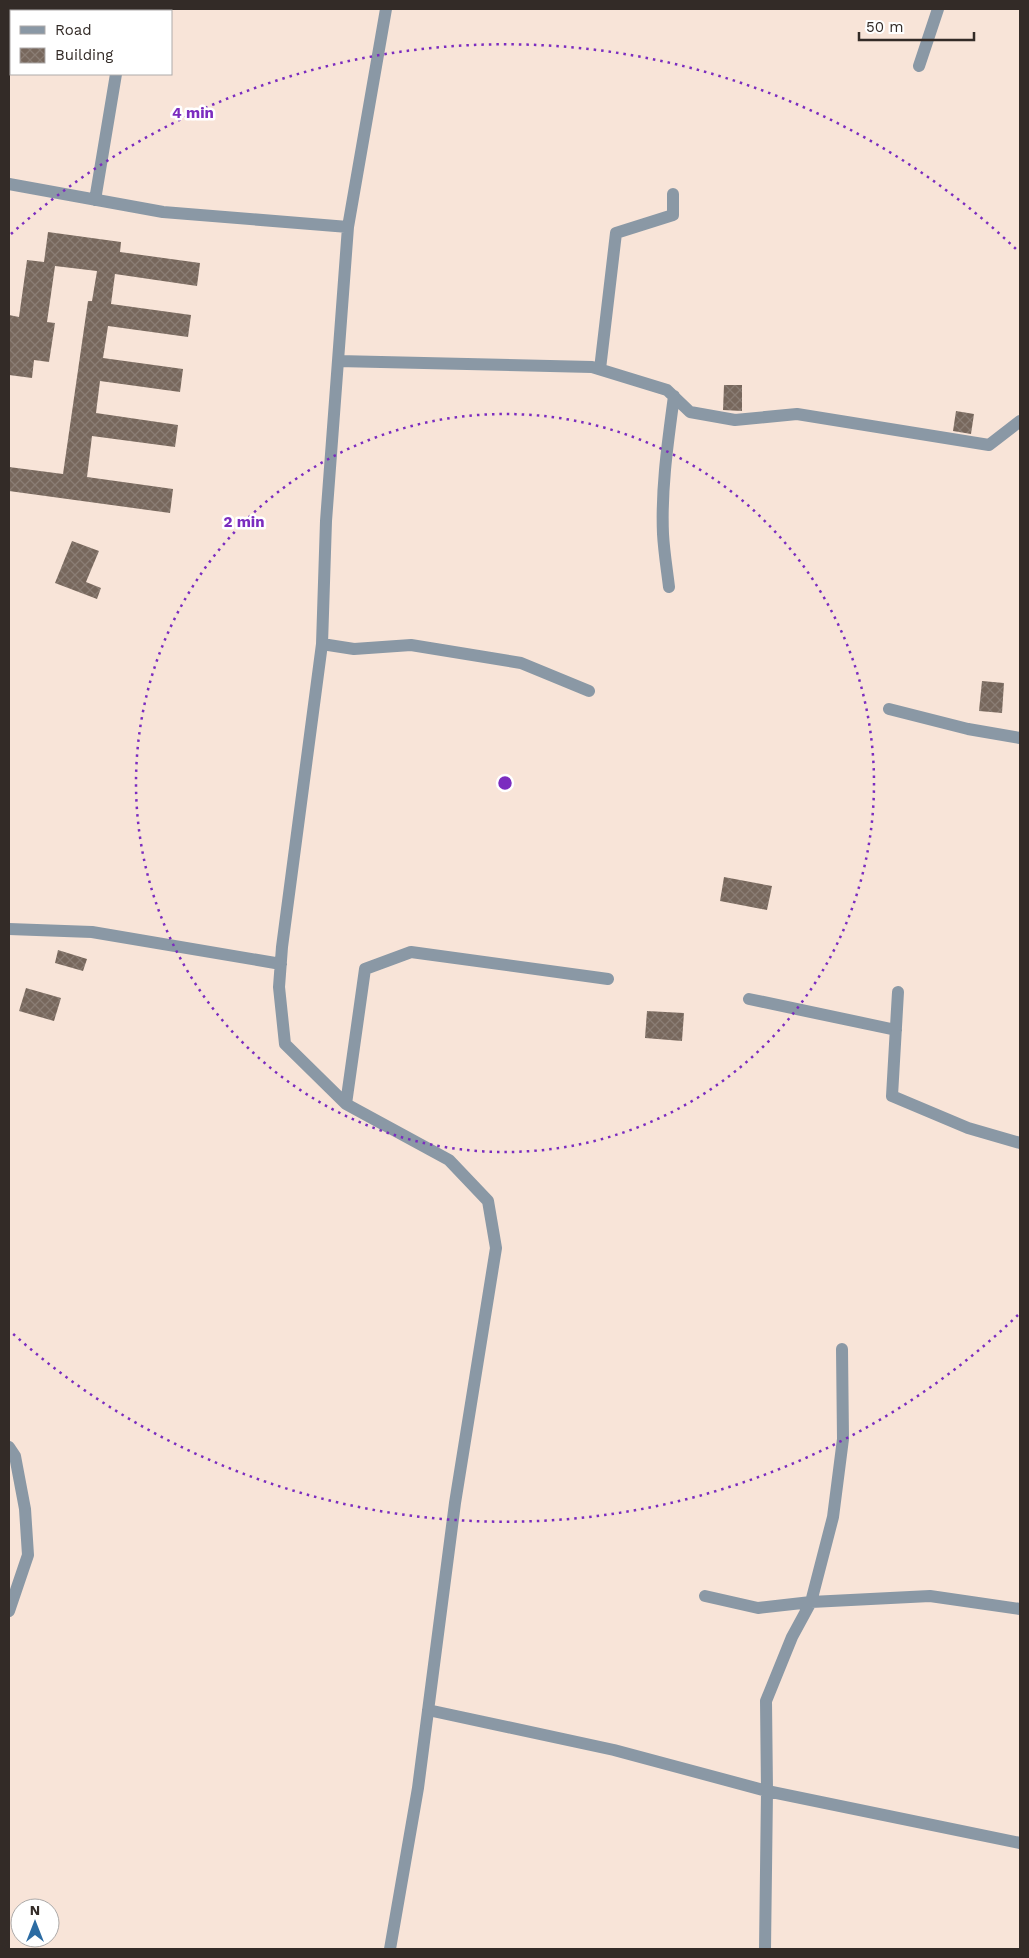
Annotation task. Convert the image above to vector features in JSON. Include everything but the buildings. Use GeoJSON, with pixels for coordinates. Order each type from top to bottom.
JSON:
{"type":"FeatureCollection","features":[{"type":"Feature","properties":{"kind":"street"},"geometry":{"type":"LineString","coordinates":[[386,9],[348,227],[326,521],[322,644],[281,964],[280,987],[286,1044],[346,1104],[449,1160],[488,1200],[496,1248],[455,1503],[418,1788],[390,1949]]}},
{"type":"Feature","properties":{"kind":"street"},"geometry":{"type":"LineString","coordinates":[[919,66],[938,9]]}},
{"type":"Feature","properties":{"kind":"street"},"geometry":{"type":"LineString","coordinates":[[94,200],[116,75]]}},
{"type":"Feature","properties":{"kind":"street"},"geometry":{"type":"LineString","coordinates":[[9,184],[163,212],[348,227]]}},
{"type":"Feature","properties":{"kind":"street"},"geometry":{"type":"LineString","coordinates":[[600,369],[616,233],[673,215],[674,194]]}},
{"type":"Feature","properties":{"kind":"street"},"geometry":{"type":"LineString","coordinates":[[338,361],[592,367],[667,390],[690,412],[735,420],[798,414],[989,445],[1020,421]]}},
{"type":"Feature","properties":{"kind":"street"},"geometry":{"type":"LineString","coordinates":[[669,587],[663,533],[667,449],[674,396]]}},
{"type":"Feature","properties":{"kind":"street"},"geometry":{"type":"LineString","coordinates":[[322,644],[354,649],[411,644],[521,663],[589,691]]}},
{"type":"Feature","properties":{"kind":"street"},"geometry":{"type":"LineString","coordinates":[[889,709],[968,729],[1020,738]]}},
{"type":"Feature","properties":{"kind":"street"},"geometry":{"type":"LineString","coordinates":[[9,929],[92,932],[281,964]]}},
{"type":"Feature","properties":{"kind":"street"},"geometry":{"type":"LineString","coordinates":[[346,1104],[365,968],[411,952],[608,979]]}},
{"type":"Feature","properties":{"kind":"street"},"geometry":{"type":"LineString","coordinates":[[898,992],[892,1096],[968,1128],[1020,1143]]}},
{"type":"Feature","properties":{"kind":"street"},"geometry":{"type":"LineString","coordinates":[[749,999],[896,1030]]}},
{"type":"Feature","properties":{"kind":"street"},"geometry":{"type":"LineString","coordinates":[[765,1949],[766,1701],[792,1637],[811,1602],[833,1517],[843,1439],[842,1349]]}},
{"type":"Feature","properties":{"kind":"street"},"geometry":{"type":"LineString","coordinates":[[9,1447],[15,1456],[25,1509],[28,1555],[9,1612]]}},
{"type":"Feature","properties":{"kind":"street"},"geometry":{"type":"LineString","coordinates":[[705,1596],[758,1608],[811,1602],[930,1596],[1020,1609]]}},
{"type":"Feature","properties":{"kind":"street"},"geometry":{"type":"LineString","coordinates":[[428,1710],[614,1750],[767,1791],[1020,1844]]}}]}
